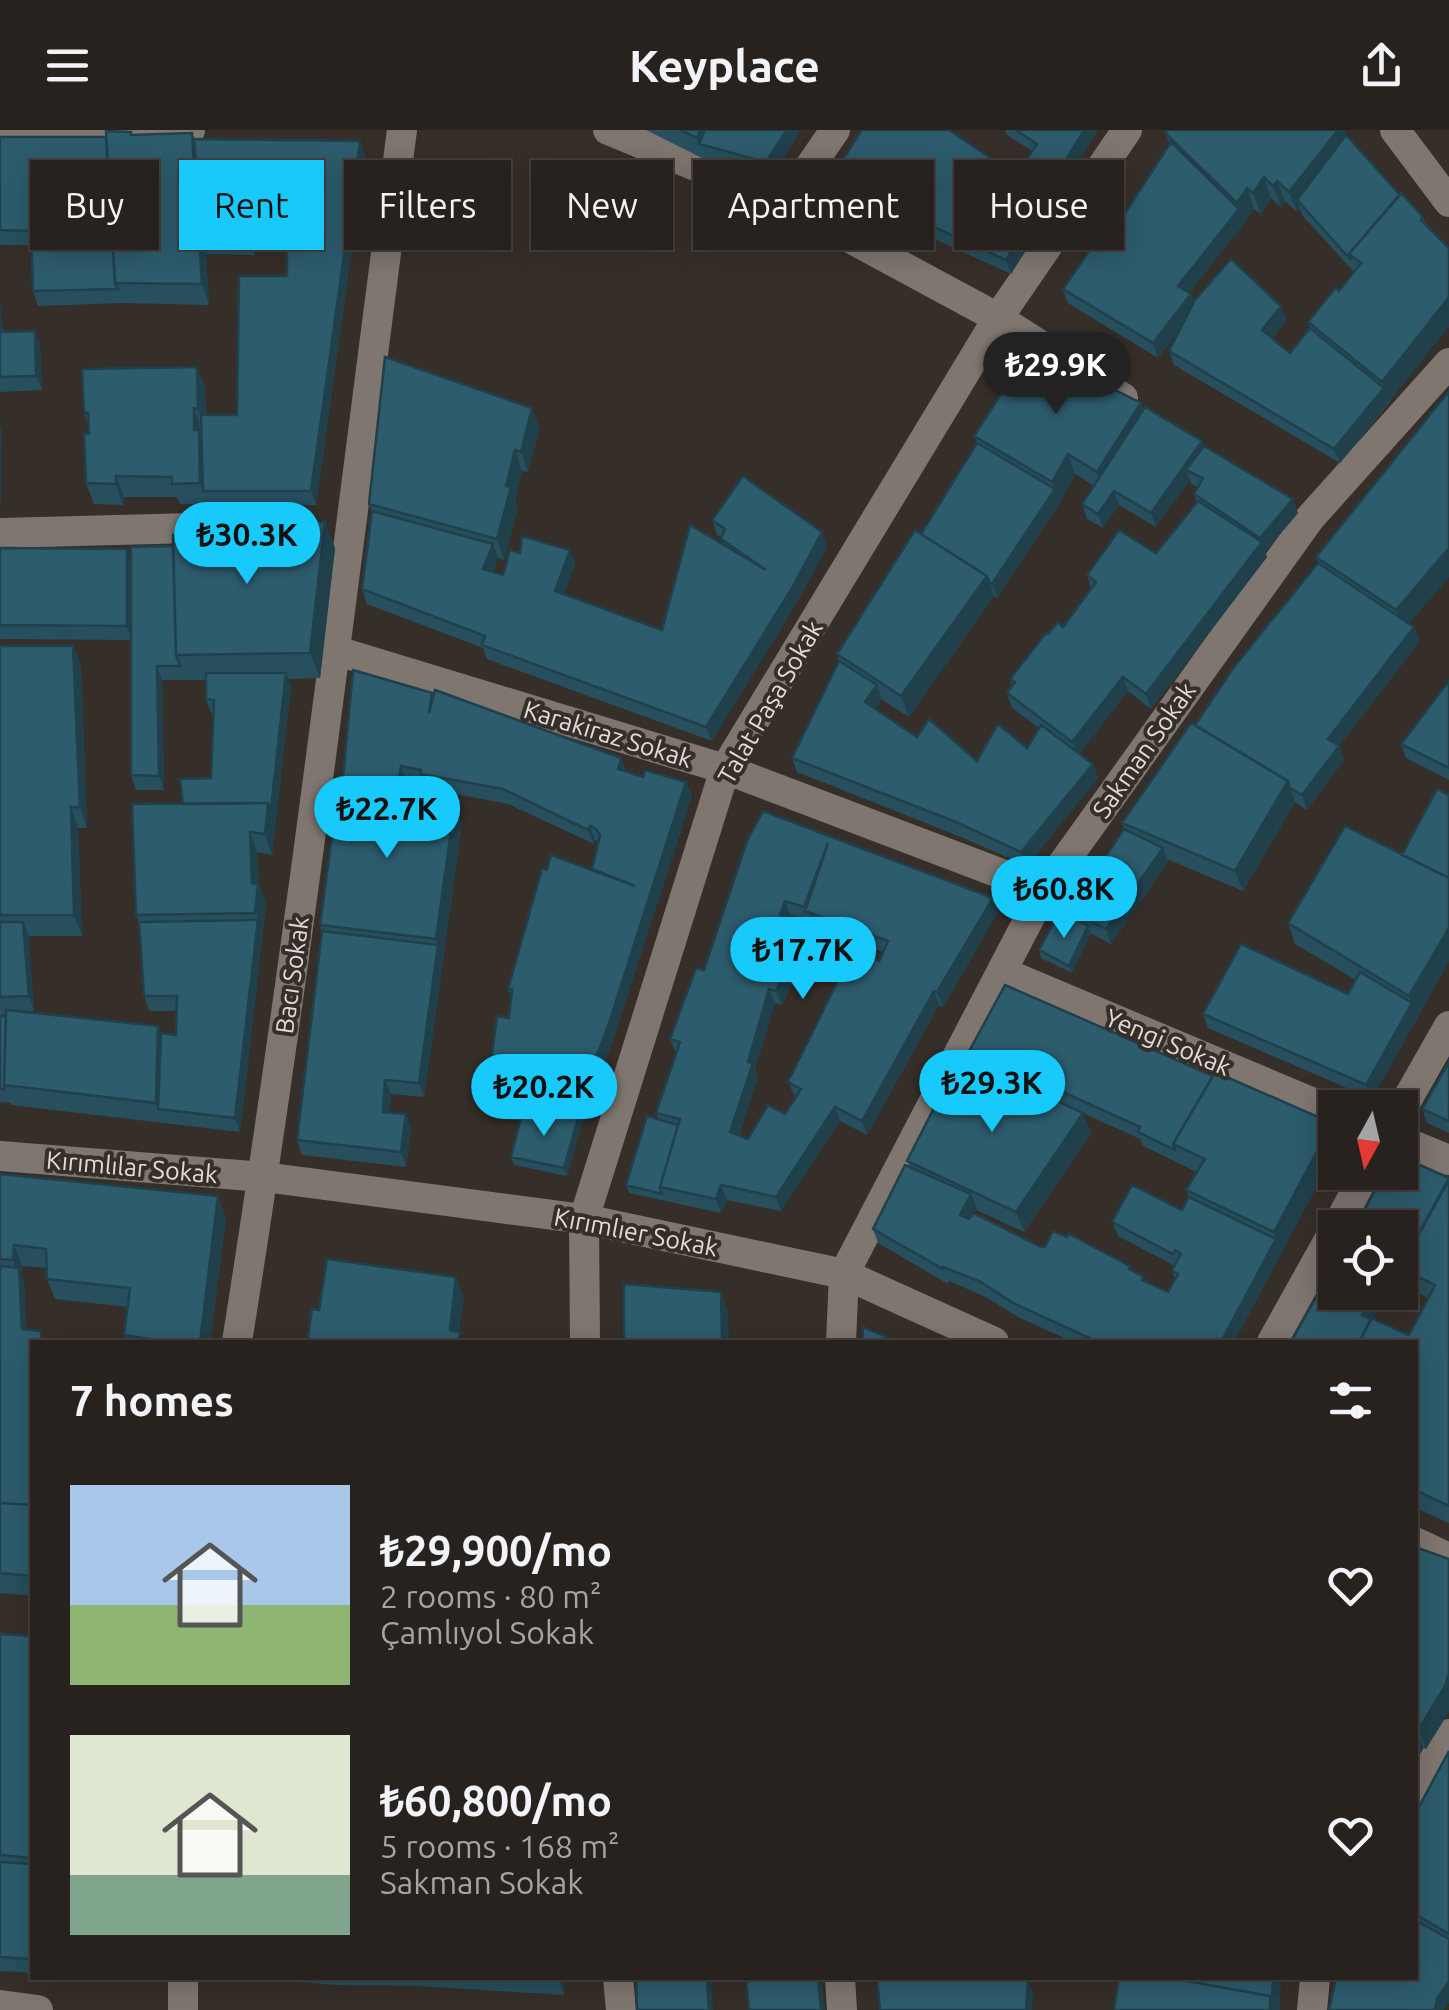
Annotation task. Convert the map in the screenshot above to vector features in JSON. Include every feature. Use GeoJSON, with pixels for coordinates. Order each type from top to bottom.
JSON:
{"type":"FeatureCollection","features":[{"type":"Feature","properties":{"kind":"street"},"geometry":{"type":"LineString","coordinates":[[0,132],[190,130]]}},
{"type":"Feature","properties":{"kind":"street","name":"Bacı Sokak"},"geometry":{"type":"LineString","coordinates":[[237,1340],[264,1177],[337,651],[340,525],[402,130]]}},
{"type":"Feature","properties":{"kind":"street"},"geometry":{"type":"LineString","coordinates":[[608,130],[693,165]]}},
{"type":"Feature","properties":{"kind":"street"},"geometry":{"type":"LineString","coordinates":[[814,160],[835,130]]}},
{"type":"Feature","properties":{"kind":"street","name":"Talat Paşa Sokak"},"geometry":{"type":"LineString","coordinates":[[585,1340],[584,1219],[726,770],[998,318],[1126,130]]}},
{"type":"Feature","properties":{"kind":"street"},"geometry":{"type":"LineString","coordinates":[[1395,130],[1449,202]]}},
{"type":"Feature","properties":{"kind":"street"},"geometry":{"type":"LineString","coordinates":[[872,250],[998,318],[1146,412]]}},
{"type":"Feature","properties":{"kind":"street","name":"Sakman Sokak"},"geometry":{"type":"LineString","coordinates":[[841,1340],[844,1274],[1044,890],[1301,512],[1449,363]]}},
{"type":"Feature","properties":{"kind":"street"},"geometry":{"type":"LineString","coordinates":[[0,533],[253,527]]}},
{"type":"Feature","properties":{"kind":"street","name":"Karakiraz Sokak"},"geometry":{"type":"LineString","coordinates":[[337,651],[726,770],[1044,890]]}},
{"type":"Feature","properties":{"kind":"street","name":"Yengi Sokak"},"geometry":{"type":"LineString","coordinates":[[1002,972],[1318,1105]]}},
{"type":"Feature","properties":{"kind":"street"},"geometry":{"type":"LineString","coordinates":[[1413,1090],[1449,1026]]}},
{"type":"Feature","properties":{"kind":"street"},"geometry":{"type":"LineString","coordinates":[[1418,1147],[1449,1160]]}},
{"type":"Feature","properties":{"kind":"street","name":"Kırımlılar Sokak"},"geometry":{"type":"LineString","coordinates":[[0,1156],[264,1177]]}},
{"type":"Feature","properties":{"kind":"street","name":"Kırımlıer Sokak"},"geometry":{"type":"LineString","coordinates":[[264,1177],[584,1219],[844,1274],[990,1340]]}},
{"type":"Feature","properties":{"kind":"street"},"geometry":{"type":"LineString","coordinates":[[1273,1340],[1318,1259]]}},
{"type":"Feature","properties":{"kind":"street"},"geometry":{"type":"LineString","coordinates":[[1418,1543],[1449,1558]]}},
{"type":"Feature","properties":{"kind":"street"},"geometry":{"type":"LineString","coordinates":[[1418,1788],[1449,1734]]}},
{"type":"Feature","properties":{"kind":"street"},"geometry":{"type":"LineString","coordinates":[[183,2010],[184,1980]]}},
{"type":"Feature","properties":{"kind":"street"},"geometry":{"type":"LineString","coordinates":[[618,1980],[621,2010]]}},
{"type":"Feature","properties":{"kind":"street"},"geometry":{"type":"LineString","coordinates":[[840,1980],[842,2010]]}},
{"type":"Feature","properties":{"kind":"street"},"geometry":{"type":"LineString","coordinates":[[1312,2010],[1315,1980]]}},
{"type":"Feature","properties":{"kind":"street"},"geometry":{"type":"LineString","coordinates":[[0,2004],[38,2010]]}},
{"type":"Feature","properties":{"kind":"building"},"geometry":{"type":"Polygon","coordinates":[[[680,130],[700,130],[697,138],[680,130]]]}},
{"type":"Feature","properties":{"kind":"building"},"geometry":{"type":"Polygon","coordinates":[[[705,130],[787,130],[767,160],[699,144],[705,130]]]}},
{"type":"Feature","properties":{"kind":"building"},"geometry":{"type":"Polygon","coordinates":[[[862,130],[949,130],[994,160],[954,160],[954,236],[934,227],[934,160],[842,160],[862,130]]]}},
{"type":"Feature","properties":{"kind":"building"},"geometry":{"type":"Polygon","coordinates":[[[1016,130],[1084,130],[1066,160],[1026,160],[1037,144],[1016,130]]]}},
{"type":"Feature","properties":{"kind":"building"},"geometry":{"type":"Polygon","coordinates":[[[1338,130],[1289,192],[1277,181],[1273,186],[1264,177],[1253,193],[1247,188],[1237,203],[1165,133],[1338,130]]]}},
{"type":"Feature","properties":{"kind":"building"},"geometry":{"type":"Polygon","coordinates":[[[106,131],[131,135],[192,133],[194,160],[179,160],[179,250],[200,250],[202,284],[115,283],[113,250],[159,250],[159,160],[108,160],[106,131]]]}},
{"type":"Feature","properties":{"kind":"building"},"geometry":{"type":"Polygon","coordinates":[[[1346,135],[1400,195],[1349,254],[1351,260],[1297,200],[1346,135]]]}},
{"type":"Feature","properties":{"kind":"building"},"geometry":{"type":"Polygon","coordinates":[[[0,137],[106,137],[107,160],[30,160],[30,231],[0,230],[0,137]]]}},
{"type":"Feature","properties":{"kind":"building"},"geometry":{"type":"Polygon","coordinates":[[[194,139],[360,141],[357,160],[344,160],[345,250],[311,491],[203,491],[201,415],[237,415],[239,276],[287,276],[287,250],[324,250],[324,160],[195,160],[194,139]]]}},
{"type":"Feature","properties":{"kind":"building"},"geometry":{"type":"Polygon","coordinates":[[[1171,142],[1239,209],[1178,286],[1191,294],[1153,343],[1063,289],[1090,250],[1124,250],[1124,215],[1171,142]]]}},
{"type":"Feature","properties":{"kind":"building"},"geometry":{"type":"Polygon","coordinates":[[[1401,193],[1449,248],[1449,297],[1382,382],[1308,322],[1361,263],[1349,254],[1401,193]]]}},
{"type":"Feature","properties":{"kind":"building"},"geometry":{"type":"Polygon","coordinates":[[[32,250],[113,250],[118,289],[33,291],[32,250]]]}},
{"type":"Feature","properties":{"kind":"building"},"geometry":{"type":"Polygon","coordinates":[[[984,250],[1012,250],[1006,260],[984,250]]]}},
{"type":"Feature","properties":{"kind":"building"},"geometry":{"type":"Polygon","coordinates":[[[1231,259],[1281,306],[1262,330],[1290,353],[1310,328],[1384,388],[1334,449],[1169,351],[1195,300],[1231,259]]]}},
{"type":"Feature","properties":{"kind":"building"},"geometry":{"type":"Polygon","coordinates":[[[35,331],[36,376],[0,377],[0,332],[35,331]]]}},
{"type":"Feature","properties":{"kind":"building"},"geometry":{"type":"Polygon","coordinates":[[[1031,348],[1141,403],[1097,472],[1068,454],[1052,482],[974,436],[1031,348]]]}},
{"type":"Feature","properties":{"kind":"building"},"geometry":{"type":"Polygon","coordinates":[[[385,357],[532,408],[521,452],[515,450],[506,486],[511,487],[497,539],[369,504],[385,357]]]}},
{"type":"Feature","properties":{"kind":"building"},"geometry":{"type":"Polygon","coordinates":[[[197,367],[194,430],[199,430],[200,483],[172,484],[172,477],[116,476],[116,484],[86,483],[84,434],[89,434],[82,369],[197,367]]]}},
{"type":"Feature","properties":{"kind":"building"},"geometry":{"type":"Polygon","coordinates":[[[1449,391],[1449,548],[1396,610],[1316,557],[1449,391]]]}},
{"type":"Feature","properties":{"kind":"building"},"geometry":{"type":"Polygon","coordinates":[[[1145,407],[1202,441],[1151,513],[1114,491],[1098,514],[1082,504],[1145,407]]]}},
{"type":"Feature","properties":{"kind":"building"},"geometry":{"type":"Polygon","coordinates":[[[977,443],[1055,489],[992,584],[987,576],[921,534],[977,443]]]}},
{"type":"Feature","properties":{"kind":"building"},"geometry":{"type":"Polygon","coordinates":[[[1204,446],[1293,499],[1260,538],[1194,494],[1203,478],[1186,470],[1204,446]]]}},
{"type":"Feature","properties":{"kind":"building"},"geometry":{"type":"Polygon","coordinates":[[[743,476],[822,532],[706,727],[482,645],[485,636],[362,589],[372,511],[493,544],[483,569],[503,575],[510,550],[520,553],[522,536],[570,550],[555,591],[662,630],[690,525],[766,570],[721,539],[725,529],[712,520],[743,476]]]}},
{"type":"Feature","properties":{"kind":"building"},"geometry":{"type":"Polygon","coordinates":[[[1198,501],[1262,542],[1146,694],[1123,677],[1072,742],[1007,693],[1015,682],[1010,679],[1046,633],[1058,622],[1063,627],[1096,582],[1087,575],[1119,530],[1156,553],[1198,501]]]}},
{"type":"Feature","properties":{"kind":"building"},"geometry":{"type":"Polygon","coordinates":[[[224,518],[325,522],[310,653],[176,655],[173,535],[224,518]]]}},
{"type":"Feature","properties":{"kind":"building"},"geometry":{"type":"Polygon","coordinates":[[[915,530],[987,576],[901,696],[837,654],[915,530]]]}},
{"type":"Feature","properties":{"kind":"building"},"geometry":{"type":"Polygon","coordinates":[[[173,546],[176,655],[180,666],[157,666],[159,776],[131,775],[131,547],[173,546]]]}},
{"type":"Feature","properties":{"kind":"building"},"geometry":{"type":"Polygon","coordinates":[[[0,548],[127,549],[127,626],[0,625],[0,548]]]}},
{"type":"Feature","properties":{"kind":"building"},"geometry":{"type":"Polygon","coordinates":[[[1318,563],[1414,627],[1328,739],[1339,746],[1302,795],[1290,788],[1288,781],[1195,725],[1234,667],[1318,563]]]}},
{"type":"Feature","properties":{"kind":"building"},"geometry":{"type":"Polygon","coordinates":[[[0,646],[73,646],[80,807],[71,807],[74,915],[0,915],[0,646]]]}},
{"type":"Feature","properties":{"kind":"building"},"geometry":{"type":"Polygon","coordinates":[[[839,661],[877,685],[865,702],[917,737],[929,719],[977,761],[998,724],[1027,748],[1041,725],[1093,764],[1021,852],[956,822],[792,758],[839,661]]]}},
{"type":"Feature","properties":{"kind":"building"},"geometry":{"type":"Polygon","coordinates":[[[353,670],[432,693],[429,713],[435,690],[621,758],[618,769],[643,777],[645,770],[686,782],[609,1023],[576,1111],[496,1104],[497,1099],[486,1099],[497,1016],[509,1018],[512,989],[508,989],[542,869],[547,870],[551,855],[635,886],[592,869],[600,835],[596,829],[590,826],[588,830],[503,789],[420,774],[421,770],[401,766],[398,790],[343,778],[353,670]]]}},
{"type":"Feature","properties":{"kind":"building"},"geometry":{"type":"Polygon","coordinates":[[[206,673],[286,673],[271,809],[268,803],[183,804],[180,779],[211,778],[214,700],[206,699],[206,673]]]}},
{"type":"Feature","properties":{"kind":"building"},"geometry":{"type":"Polygon","coordinates":[[[1449,681],[1449,768],[1401,744],[1449,681]]]}},
{"type":"Feature","properties":{"kind":"building"},"geometry":{"type":"Polygon","coordinates":[[[1191,723],[1288,781],[1235,871],[1122,823],[1191,723]]]}},
{"type":"Feature","properties":{"kind":"building"},"geometry":{"type":"Polygon","coordinates":[[[340,777],[455,802],[436,939],[320,925],[340,777]]]}},
{"type":"Feature","properties":{"kind":"building"},"geometry":{"type":"Polygon","coordinates":[[[1437,789],[1449,795],[1449,878],[1402,855],[1437,789]]]}},
{"type":"Feature","properties":{"kind":"building"},"geometry":{"type":"Polygon","coordinates":[[[268,803],[265,834],[250,832],[252,883],[258,884],[255,913],[136,915],[132,804],[268,803]]]}},
{"type":"Feature","properties":{"kind":"building"},"geometry":{"type":"Polygon","coordinates":[[[763,811],[993,898],[937,992],[934,991],[862,1121],[835,1107],[776,1197],[721,1185],[716,1199],[660,1187],[680,1119],[656,1113],[680,1042],[670,1039],[696,968],[704,970],[747,841],[763,811]],[[828,843],[804,907],[785,901],[780,915],[798,921],[796,926],[807,930],[776,991],[769,989],[748,1062],[753,1063],[730,1132],[748,1139],[768,1105],[785,1114],[801,1089],[788,1082],[854,948],[879,961],[888,941],[805,911],[828,843]]]}},
{"type":"Feature","properties":{"kind":"building"},"geometry":{"type":"Polygon","coordinates":[[[1345,826],[1449,878],[1449,928],[1409,996],[1288,923],[1345,826]]]}},
{"type":"Feature","properties":{"kind":"building"},"geometry":{"type":"Polygon","coordinates":[[[1124,829],[1163,848],[1106,929],[1069,911],[1124,829]]]}},
{"type":"Feature","properties":{"kind":"building"},"geometry":{"type":"Polygon","coordinates":[[[1072,918],[1088,926],[1069,966],[1039,950],[1054,922],[1067,928],[1072,918]]]}},
{"type":"Feature","properties":{"kind":"building"},"geometry":{"type":"Polygon","coordinates":[[[258,920],[235,1118],[158,1109],[161,1033],[176,1035],[177,996],[144,996],[139,922],[258,920]]]}},
{"type":"Feature","properties":{"kind":"building"},"geometry":{"type":"Polygon","coordinates":[[[0,922],[23,922],[29,996],[0,997],[0,922]]]}},
{"type":"Feature","properties":{"kind":"building"},"geometry":{"type":"Polygon","coordinates":[[[322,931],[438,945],[419,1083],[385,1080],[383,1112],[406,1114],[401,1152],[297,1140],[322,931]]]}},
{"type":"Feature","properties":{"kind":"building"},"geometry":{"type":"Polygon","coordinates":[[[1241,944],[1348,994],[1360,972],[1412,1003],[1366,1085],[1203,1014],[1241,944]]]}},
{"type":"Feature","properties":{"kind":"building"},"geometry":{"type":"Polygon","coordinates":[[[1005,985],[1213,1076],[1173,1144],[1175,1150],[1138,1132],[1140,1127],[1012,1069],[1007,1078],[965,1059],[1005,985]]]}},
{"type":"Feature","properties":{"kind":"building"},"geometry":{"type":"Polygon","coordinates":[[[6,1010],[158,1026],[156,1103],[4,1085],[6,1010]]]}},
{"type":"Feature","properties":{"kind":"building"},"geometry":{"type":"Polygon","coordinates":[[[0,1016],[6,1016],[5,1089],[0,1089],[0,1016]]]}},
{"type":"Feature","properties":{"kind":"building"},"geometry":{"type":"Polygon","coordinates":[[[960,1057],[1083,1113],[1016,1212],[907,1161],[960,1057]]]}},
{"type":"Feature","properties":{"kind":"building"},"geometry":{"type":"Polygon","coordinates":[[[1449,1062],[1449,1121],[1422,1109],[1449,1062]]]}},
{"type":"Feature","properties":{"kind":"building"},"geometry":{"type":"Polygon","coordinates":[[[1215,1072],[1318,1117],[1318,1149],[1274,1232],[1186,1190],[1205,1159],[1173,1144],[1215,1072]]]}},
{"type":"Feature","properties":{"kind":"building"},"geometry":{"type":"Polygon","coordinates":[[[522,1114],[578,1118],[564,1168],[511,1157],[522,1114]]]}},
{"type":"Feature","properties":{"kind":"building"},"geometry":{"type":"Polygon","coordinates":[[[647,1116],[678,1125],[660,1187],[662,1194],[626,1185],[647,1116]]]}},
{"type":"Feature","properties":{"kind":"building"},"geometry":{"type":"Polygon","coordinates":[[[1418,1164],[1449,1178],[1418,1235],[1418,1210],[1365,1210],[1375,1190],[1418,1190],[1418,1164]]]}},
{"type":"Feature","properties":{"kind":"building"},"geometry":{"type":"Polygon","coordinates":[[[905,1165],[971,1194],[960,1215],[969,1219],[973,1213],[1041,1247],[1045,1247],[1053,1231],[1067,1237],[1069,1234],[1130,1266],[1144,1277],[1142,1280],[1168,1292],[1178,1274],[1172,1271],[1181,1254],[1175,1250],[1173,1254],[1112,1222],[1132,1185],[1182,1210],[1189,1197],[1276,1239],[1222,1340],[1094,1340],[1013,1303],[981,1282],[943,1269],[873,1229],[905,1165]]]}},
{"type":"Feature","properties":{"kind":"building"},"geometry":{"type":"Polygon","coordinates":[[[0,1174],[218,1196],[200,1340],[124,1335],[130,1288],[47,1279],[46,1249],[14,1245],[13,1260],[0,1259],[0,1174]]]}},
{"type":"Feature","properties":{"kind":"building"},"geometry":{"type":"Polygon","coordinates":[[[1449,1180],[1449,1506],[1418,1491],[1418,1340],[1360,1340],[1372,1318],[1409,1335],[1435,1285],[1418,1277],[1418,1236],[1449,1180]]]}},
{"type":"Feature","properties":{"kind":"building"},"geometry":{"type":"Polygon","coordinates":[[[327,1259],[456,1277],[450,1330],[460,1332],[459,1340],[307,1340],[312,1309],[319,1310],[327,1259]]]}},
{"type":"Feature","properties":{"kind":"building"},"geometry":{"type":"Polygon","coordinates":[[[0,1266],[19,1268],[22,1329],[41,1331],[41,1340],[30,1340],[30,1505],[0,1503],[0,1266]]]}},
{"type":"Feature","properties":{"kind":"building"},"geometry":{"type":"Polygon","coordinates":[[[624,1284],[721,1292],[722,1340],[624,1340],[624,1284]]]}},
{"type":"Feature","properties":{"kind":"building"},"geometry":{"type":"Polygon","coordinates":[[[1318,1294],[1318,1310],[1365,1310],[1362,1315],[1371,1319],[1360,1340],[1292,1340],[1318,1294]]]}},
{"type":"Feature","properties":{"kind":"building"},"geometry":{"type":"Polygon","coordinates":[[[863,1327],[893,1340],[862,1340],[863,1327]]]}},
{"type":"Feature","properties":{"kind":"building"},"geometry":{"type":"Polygon","coordinates":[[[0,1503],[30,1505],[30,1576],[0,1573],[0,1503]]]}},
{"type":"Feature","properties":{"kind":"building"},"geometry":{"type":"Polygon","coordinates":[[[1418,1548],[1449,1559],[1449,1673],[1419,1729],[1418,1548]]]}},
{"type":"Feature","properties":{"kind":"building"},"geometry":{"type":"Polygon","coordinates":[[[0,1634],[30,1636],[30,1858],[0,1855],[0,1634]]]}},
{"type":"Feature","properties":{"kind":"building"},"geometry":{"type":"Polygon","coordinates":[[[1449,1751],[1449,1934],[1418,1916],[1418,1808],[1449,1751]]]}},
{"type":"Feature","properties":{"kind":"building"},"geometry":{"type":"Polygon","coordinates":[[[0,1862],[30,1864],[30,1959],[0,1957],[0,1862]]]}},
{"type":"Feature","properties":{"kind":"building"},"geometry":{"type":"Polygon","coordinates":[[[1418,1922],[1449,1939],[1449,1982],[1437,1998],[1435,2010],[1329,2010],[1336,1980],[1418,1980],[1418,1922]]]}},
{"type":"Feature","properties":{"kind":"building"},"geometry":{"type":"Polygon","coordinates":[[[636,1980],[707,1980],[709,2010],[637,2010],[636,1980]]]}},
{"type":"Feature","properties":{"kind":"building"},"geometry":{"type":"Polygon","coordinates":[[[746,1980],[818,1980],[821,2010],[749,2010],[746,1980]]]}},
{"type":"Feature","properties":{"kind":"building"},"geometry":{"type":"Polygon","coordinates":[[[877,1980],[1028,1980],[1026,2010],[880,2010],[877,1980]]]}},
{"type":"Feature","properties":{"kind":"building"},"geometry":{"type":"Polygon","coordinates":[[[1119,1980],[1181,1980],[1270,1996],[1270,2010],[1114,2010],[1119,1980]]]}},
{"type":"Feature","properties":{"kind":"building"},"geometry":{"type":"Polygon","coordinates":[[[1181,1980],[1273,1980],[1272,2001],[1270,1996],[1181,1980]]]}}]}
